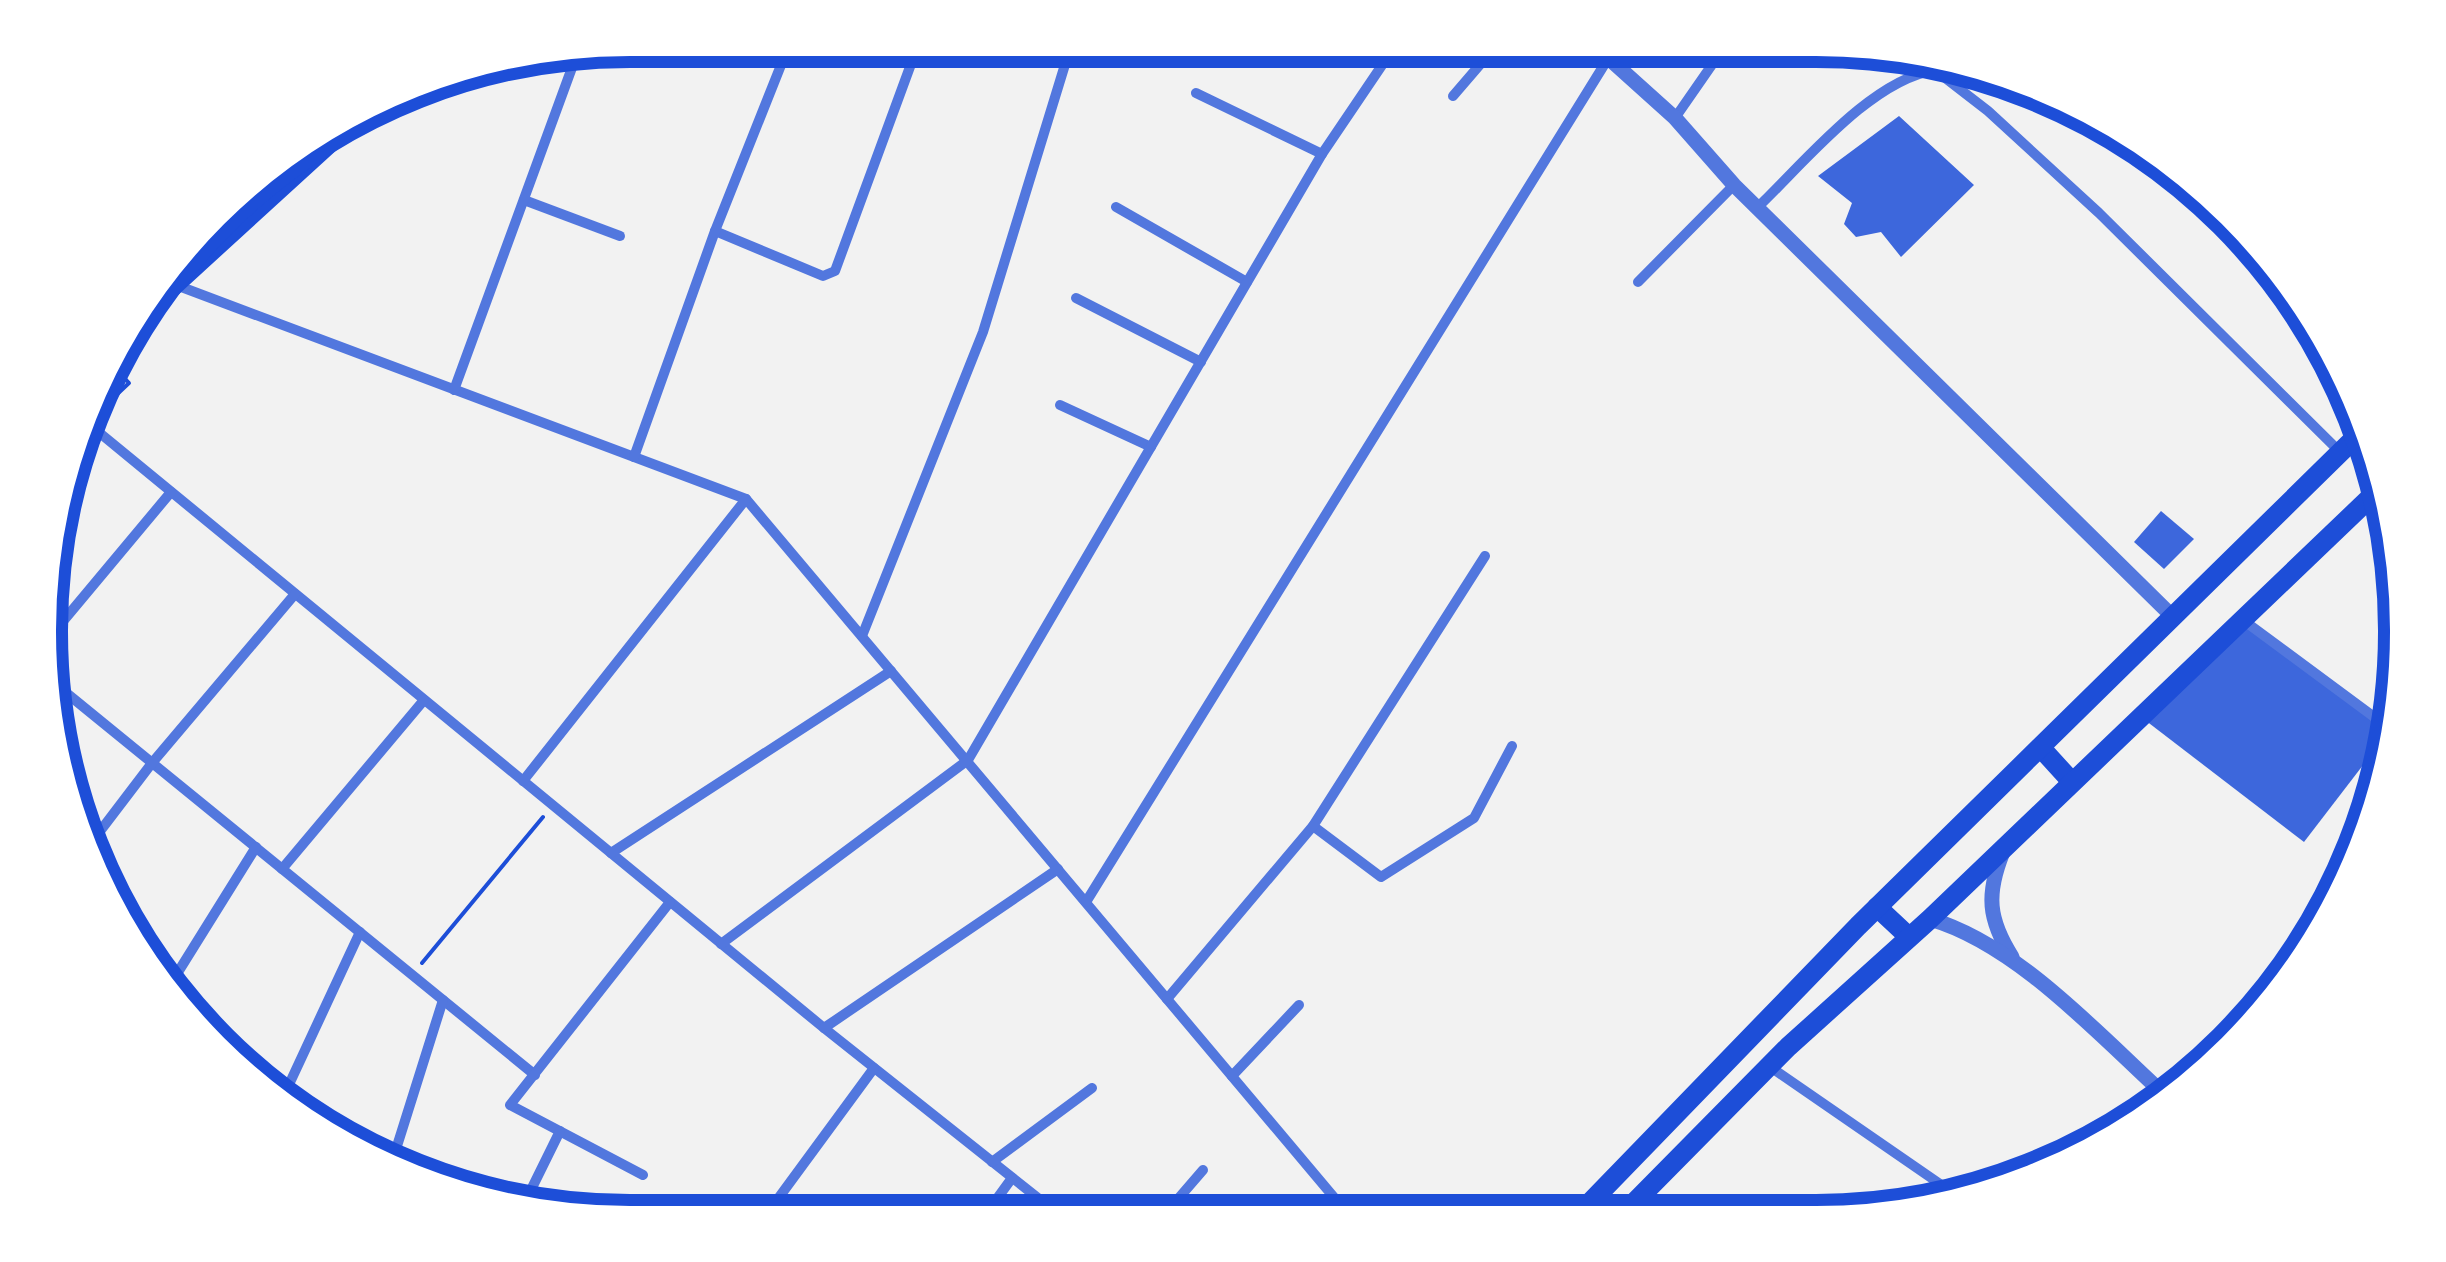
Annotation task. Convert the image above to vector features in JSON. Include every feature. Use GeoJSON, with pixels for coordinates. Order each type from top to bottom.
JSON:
{"type":"FeatureCollection","features":[{"type":"Feature","properties":{"kind":"main road"},"geometry":{"type":"LineString","coordinates":[[199,263],[305,165]]}},
{"type":"Feature","properties":{"kind":"main road"},"geometry":{"type":"LineString","coordinates":[[1593,1200],[1877,907],[2351,441]]}},
{"type":"Feature","properties":{"kind":"main road"},"geometry":{"type":"LineString","coordinates":[[1637,1200],[1769,1066],[1930,919],[2369,503]]}},
{"type":"Feature","properties":{"kind":"main road"},"geometry":{"type":"LineString","coordinates":[[2041,748],[2072,782]]}},
{"type":"Feature","properties":{"kind":"main road"},"geometry":{"type":"LineString","coordinates":[[1877,907],[1908,936]]}},
{"type":"Feature","properties":{"kind":"street"},"geometry":{"type":"LineString","coordinates":[[634,457],[715,230],[782,62]]}},
{"type":"Feature","properties":{"kind":"street"},"geometry":{"type":"LineString","coordinates":[[715,230],[823,276],[834,272],[912,62]]}},
{"type":"Feature","properties":{"kind":"street"},"geometry":{"type":"LineString","coordinates":[[862,636],[983,332],[1066,62]]}},
{"type":"Feature","properties":{"kind":"street"},"geometry":{"type":"LineString","coordinates":[[721,944],[968,760],[1322,154],[1384,62]]}},
{"type":"Feature","properties":{"kind":"street"},"geometry":{"type":"LineString","coordinates":[[1453,96],[1482,62]]}},
{"type":"Feature","properties":{"kind":"street"},"geometry":{"type":"LineString","coordinates":[[1086,902],[1606,62]]}},
{"type":"Feature","properties":{"kind":"street"},"geometry":{"type":"LineString","coordinates":[[1614,62],[2173,617]]}},
{"type":"Feature","properties":{"kind":"street"},"geometry":{"type":"LineString","coordinates":[[1675,118],[1713,62]]}},
{"type":"Feature","properties":{"kind":"street"},"geometry":{"type":"LineString","coordinates":[[454,390],[574,66]]}},
{"type":"Feature","properties":{"kind":"street"},"geometry":{"type":"LineString","coordinates":[[1758,208],[1872,97],[1927,73]]}},
{"type":"Feature","properties":{"kind":"street"},"geometry":{"type":"LineString","coordinates":[[1946,78],[2099,213],[2340,452]]}},
{"type":"Feature","properties":{"kind":"street"},"geometry":{"type":"LineString","coordinates":[[1196,93],[1322,154]]}},
{"type":"Feature","properties":{"kind":"street"},"geometry":{"type":"LineString","coordinates":[[1638,282],[1734,185]]}},
{"type":"Feature","properties":{"kind":"street"},"geometry":{"type":"LineString","coordinates":[[524,200],[620,236]]}},
{"type":"Feature","properties":{"kind":"street"},"geometry":{"type":"LineString","coordinates":[[1116,207],[1247,282]]}},
{"type":"Feature","properties":{"kind":"street"},"geometry":{"type":"LineString","coordinates":[[179,287],[746,499],[1336,1200]]}},
{"type":"Feature","properties":{"kind":"street"},"geometry":{"type":"LineString","coordinates":[[1076,298],[1200,362]]}},
{"type":"Feature","properties":{"kind":"street"},"geometry":{"type":"LineString","coordinates":[[1060,404],[1151,447]]}},
{"type":"Feature","properties":{"kind":"street"},"geometry":{"type":"LineString","coordinates":[[99,432],[824,1028],[1040,1200]]}},
{"type":"Feature","properties":{"kind":"street"},"geometry":{"type":"LineString","coordinates":[[62,623],[170,492]]}},
{"type":"Feature","properties":{"kind":"street"},"geometry":{"type":"LineString","coordinates":[[522,781],[746,499]]}},
{"type":"Feature","properties":{"kind":"street"},"geometry":{"type":"LineString","coordinates":[[1168,999],[1312,826],[1485,556]]}},
{"type":"Feature","properties":{"kind":"street"},"geometry":{"type":"LineString","coordinates":[[100,832],[152,762],[295,594]]}},
{"type":"Feature","properties":{"kind":"street"},"geometry":{"type":"LineString","coordinates":[[2243,620],[2377,719]]}},
{"type":"Feature","properties":{"kind":"street"},"geometry":{"type":"LineString","coordinates":[[611,853],[891,670]]}},
{"type":"Feature","properties":{"kind":"street"},"geometry":{"type":"LineString","coordinates":[[66,693],[535,1075]]}},
{"type":"Feature","properties":{"kind":"street"},"geometry":{"type":"LineString","coordinates":[[282,868],[424,700]]}},
{"type":"Feature","properties":{"kind":"street"},"geometry":{"type":"LineString","coordinates":[[1312,826],[1381,877],[1474,818],[1512,746]]}},
{"type":"Feature","properties":{"kind":"street"},"geometry":{"type":"LineString","coordinates":[[2006,845],[1995,872],[1991,912],[1996,930],[2014,960]]}},
{"type":"Feature","properties":{"kind":"street"},"geometry":{"type":"LineString","coordinates":[[177,973],[256,848]]}},
{"type":"Feature","properties":{"kind":"street"},"geometry":{"type":"LineString","coordinates":[[824,1028],[1058,869]]}},
{"type":"Feature","properties":{"kind":"street"},"geometry":{"type":"LineString","coordinates":[[644,1175],[510,1105],[670,902]]}},
{"type":"Feature","properties":{"kind":"street"},"geometry":{"type":"LineString","coordinates":[[1930,919],[1955,926],[2014,960],[2155,1086]]}},
{"type":"Feature","properties":{"kind":"street"},"geometry":{"type":"LineString","coordinates":[[289,1085],[360,932]]}},
{"type":"Feature","properties":{"kind":"street"},"geometry":{"type":"LineString","coordinates":[[396,1148],[443,1000]]}},
{"type":"Feature","properties":{"kind":"street"},"geometry":{"type":"LineString","coordinates":[[1232,1076],[1299,1005]]}},
{"type":"Feature","properties":{"kind":"street"},"geometry":{"type":"LineString","coordinates":[[1769,1066],[1942,1185]]}},
{"type":"Feature","properties":{"kind":"street"},"geometry":{"type":"LineString","coordinates":[[777,1200],[874,1068]]}},
{"type":"Feature","properties":{"kind":"street"},"geometry":{"type":"LineString","coordinates":[[992,1162],[1092,1088]]}},
{"type":"Feature","properties":{"kind":"street"},"geometry":{"type":"LineString","coordinates":[[531,1191],[560,1131]]}},
{"type":"Feature","properties":{"kind":"street"},"geometry":{"type":"LineString","coordinates":[[1177,1200],[1203,1170]]}},
{"type":"Feature","properties":{"kind":"street"},"geometry":{"type":"LineString","coordinates":[[996,1200],[1012,1178]]}},
{"type":"Feature","properties":{"kind":"path"},"geometry":{"type":"LineString","coordinates":[[113,398],[129,383],[123,376]]}},
{"type":"Feature","properties":{"kind":"path"},"geometry":{"type":"LineString","coordinates":[[412,975],[553,806]]}},
{"type":"Feature","properties":{"kind":"building"},"geometry":{"type":"Polygon","coordinates":[[[1899,116],[1974,185],[1901,257],[1881,232],[1856,237],[1844,224],[1852,203],[1818,176],[1899,116]]]}},
{"type":"Feature","properties":{"kind":"building"},"geometry":{"type":"Polygon","coordinates":[[[2161,511],[2194,539],[2164,569],[2134,542],[2161,511]]]}},
{"type":"Feature","properties":{"kind":"building"},"geometry":{"type":"Polygon","coordinates":[[[2243,620],[2377,719],[2369,757],[2304,842],[2141,717],[2243,620]]]}}]}
